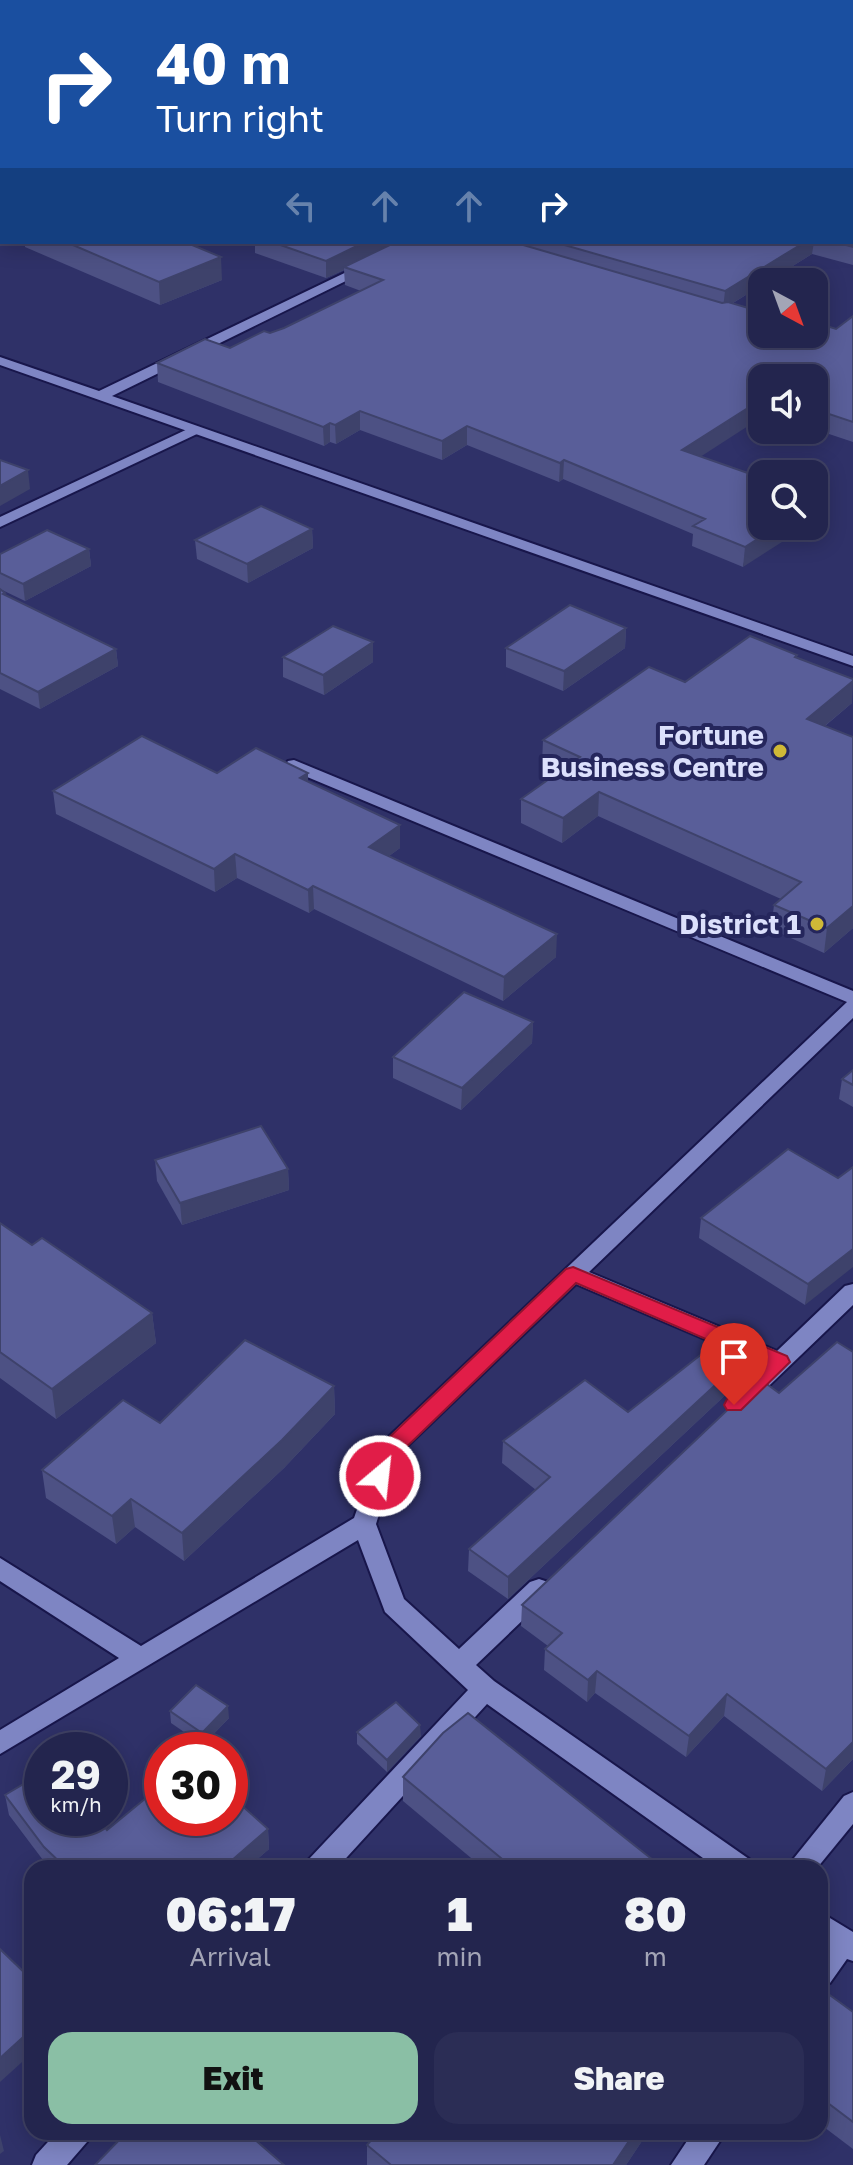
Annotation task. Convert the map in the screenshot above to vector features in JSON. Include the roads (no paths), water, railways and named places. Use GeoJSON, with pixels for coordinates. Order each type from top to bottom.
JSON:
{"type":"FeatureCollection","features":[{"type":"Feature","properties":{"kind":"street"},"geometry":{"type":"LineString","coordinates":[[100,396],[415,244]]}},
{"type":"Feature","properties":{"kind":"street"},"geometry":{"type":"LineString","coordinates":[[0,361],[853,661]]}},
{"type":"Feature","properties":{"kind":"street"},"geometry":{"type":"LineString","coordinates":[[0,523],[192,431]]}},
{"type":"Feature","properties":{"kind":"street"},"geometry":{"type":"LineString","coordinates":[[294,765],[853,998]]}},
{"type":"Feature","properties":{"kind":"street"},"geometry":{"type":"LineString","coordinates":[[728,1860],[485,1689],[461,1663],[394,1605],[364,1524],[387,1452],[853,1007]]}},
{"type":"Feature","properties":{"kind":"street"},"geometry":{"type":"LineString","coordinates":[[573,1274],[780,1362]]}},
{"type":"Feature","properties":{"kind":"street"},"geometry":{"type":"LineString","coordinates":[[723,1415],[853,1292]]}},
{"type":"Feature","properties":{"kind":"street"},"geometry":{"type":"LineString","coordinates":[[0,1743],[364,1524]]}},
{"type":"Feature","properties":{"kind":"street"},"geometry":{"type":"LineString","coordinates":[[0,1568],[141,1659]]}},
{"type":"Feature","properties":{"kind":"street"},"geometry":{"type":"LineString","coordinates":[[461,1663],[552,1577]]}},
{"type":"Feature","properties":{"kind":"street"},"geometry":{"type":"LineString","coordinates":[[326,1860],[485,1689]]}},
{"type":"Feature","properties":{"kind":"street"},"geometry":{"type":"LineString","coordinates":[[807,1860],[853,1804]]}},
{"type":"Feature","properties":{"kind":"street"},"geometry":{"type":"LineString","coordinates":[[828,1930],[848,1944],[828,1965]]}},
{"type":"Feature","properties":{"kind":"street"},"geometry":{"type":"LineString","coordinates":[[47,2165],[70,2140]]}},
{"type":"Feature","properties":{"kind":"street"},"geometry":{"type":"LineString","coordinates":[[686,2165],[705,2140]]}},
{"type":"Feature","properties":{"kind":"place","name":"Fortune Business Centre"},"geometry":{"type":"Point","coordinates":[780,751]}},
{"type":"Feature","properties":{"kind":"place","name":"District 1"},"geometry":{"type":"Point","coordinates":[817,924]}}]}
